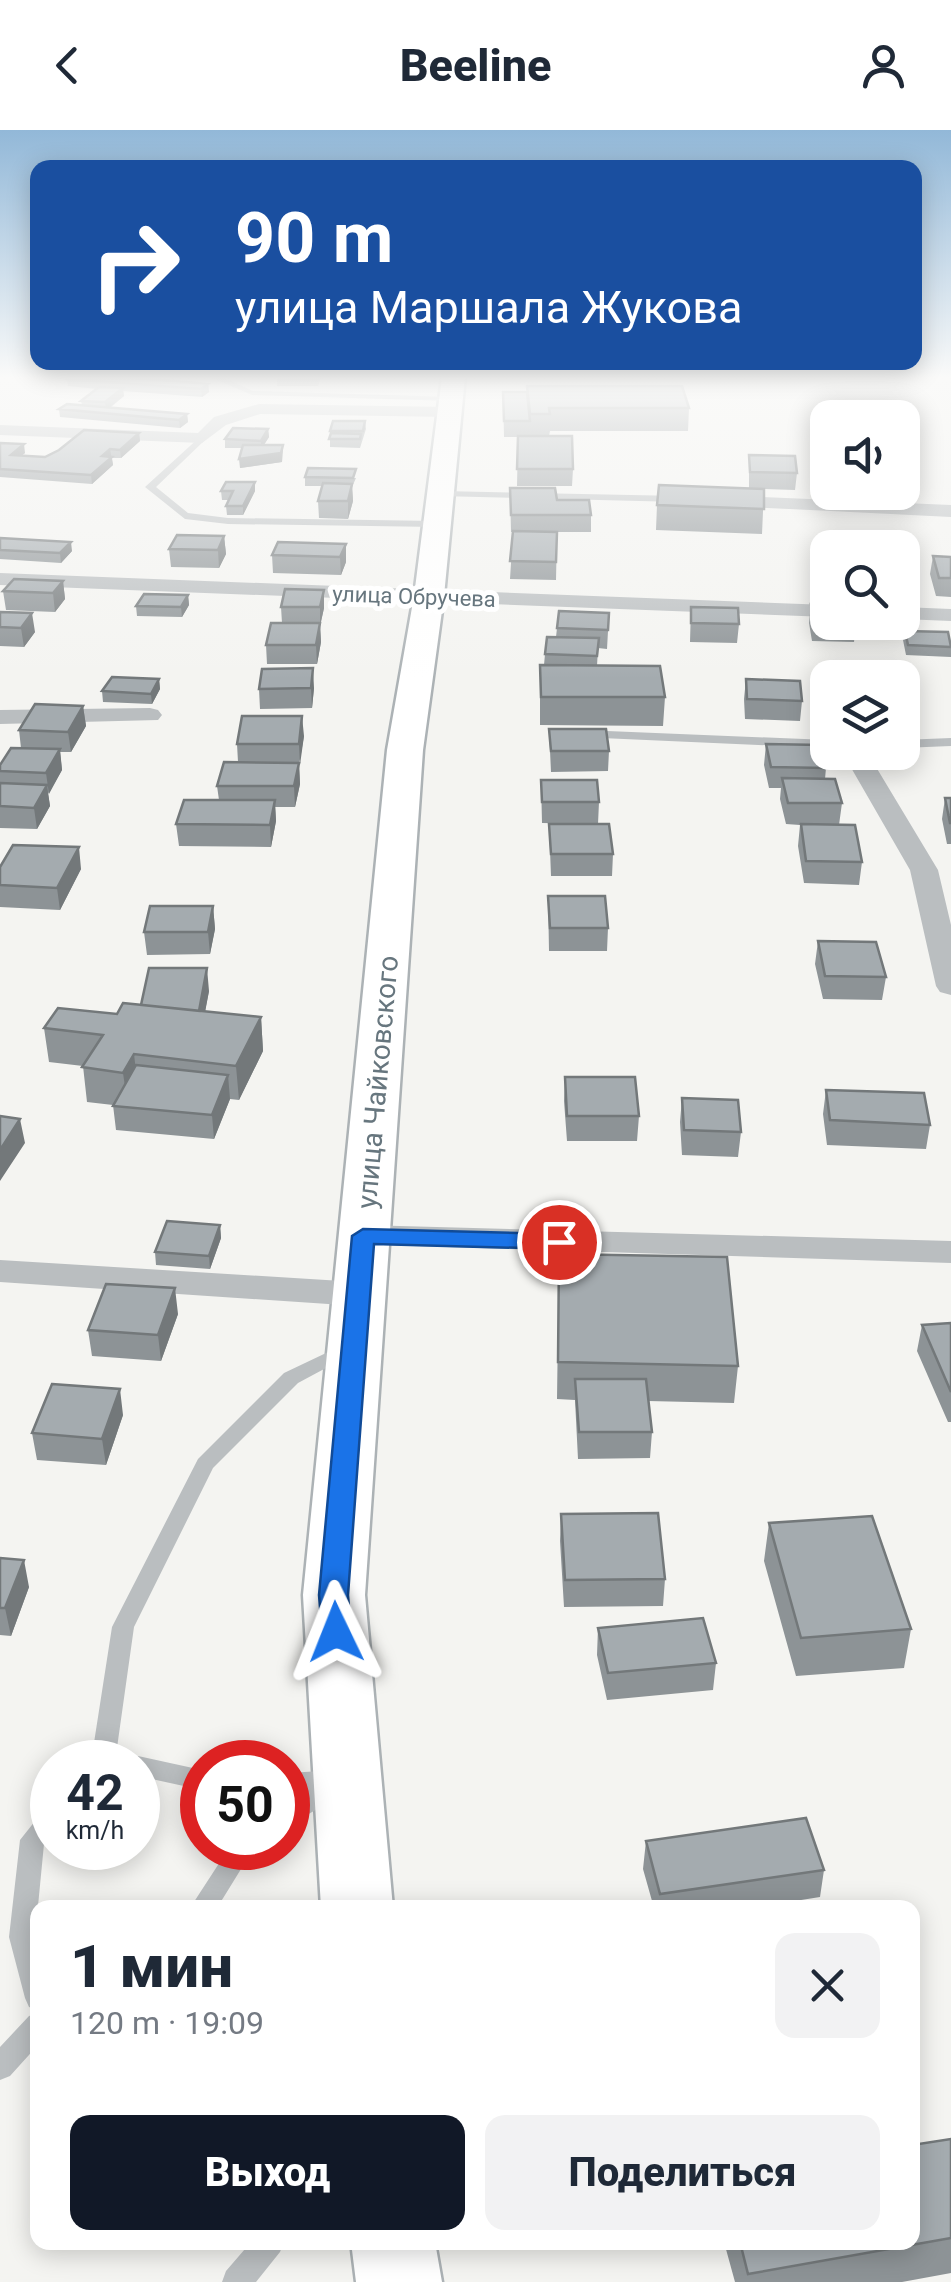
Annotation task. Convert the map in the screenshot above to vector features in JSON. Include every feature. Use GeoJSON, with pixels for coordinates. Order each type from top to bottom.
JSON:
{"type":"FeatureCollection","features":[{"type":"Feature","properties":{"kind":"main road","name":"улица Чайковского"},"geometry":{"type":"LineString","coordinates":[[356,1900],[334,1595],[406,750],[443,477]]}},
{"type":"Feature","properties":{"kind":"main road"},"geometry":{"type":"LineString","coordinates":[[393,2250],[399,2282]]}},
{"type":"Feature","properties":{"kind":"street"},"geometry":{"type":"LineString","coordinates":[[680,499],[951,512]]}},
{"type":"Feature","properties":{"kind":"street","name":"улица Обручева"},"geometry":{"type":"LineString","coordinates":[[1,581],[810,610]]}},
{"type":"Feature","properties":{"kind":"street"},"geometry":{"type":"LineString","coordinates":[[920,614],[951,615]]}},
{"type":"Feature","properties":{"kind":"street"},"geometry":{"type":"LineString","coordinates":[[0,717],[150,715]]}},
{"type":"Feature","properties":{"kind":"street"},"geometry":{"type":"LineString","coordinates":[[867,770],[938,871],[951,986]]}},
{"type":"Feature","properties":{"kind":"street"},"geometry":{"type":"LineString","coordinates":[[0,1271],[358,1292],[951,1252]]}},
{"type":"Feature","properties":{"kind":"lane"},"geometry":{"type":"LineString","coordinates":[[160,477],[150,487],[185,516],[228,521],[680,499]]}},
{"type":"Feature","properties":{"kind":"lane"},"geometry":{"type":"LineString","coordinates":[[563,733],[810,743]]}},
{"type":"Feature","properties":{"kind":"lane"},"geometry":{"type":"LineString","coordinates":[[920,743],[951,742]]}},
{"type":"Feature","properties":{"kind":"lane"},"geometry":{"type":"LineString","coordinates":[[112,1740],[123,1626],[205,1464],[291,1378],[358,1292]]}},
{"type":"Feature","properties":{"kind":"lane"},"geometry":{"type":"LineString","coordinates":[[310,1782],[347,1779]]}},
{"type":"Feature","properties":{"kind":"lane"},"geometry":{"type":"LineString","coordinates":[[310,1802],[347,1779]]}},
{"type":"Feature","properties":{"kind":"lane"},"geometry":{"type":"LineString","coordinates":[[30,1859],[22,1937],[30,1968]]}},
{"type":"Feature","properties":{"kind":"lane"},"geometry":{"type":"LineString","coordinates":[[208,1900],[228,1870]]}},
{"type":"Feature","properties":{"kind":"lane"},"geometry":{"type":"LineString","coordinates":[[0,2067],[30,2034]]}},
{"type":"Feature","properties":{"kind":"lane"},"geometry":{"type":"LineString","coordinates":[[237,2282],[263,2250]]}},
{"type":"Feature","properties":{"kind":"building"},"geometry":{"type":"Polygon","coordinates":[[[226,482],[255,482],[243,506],[226,506],[233,491],[221,491],[226,482]]]}},
{"type":"Feature","properties":{"kind":"building"},"geometry":{"type":"Polygon","coordinates":[[[323,483],[352,484],[348,501],[318,501],[323,483]]]}},
{"type":"Feature","properties":{"kind":"building"},"geometry":{"type":"Polygon","coordinates":[[[659,485],[764,489],[764,509],[657,505],[659,485]]]}},
{"type":"Feature","properties":{"kind":"building"},"geometry":{"type":"Polygon","coordinates":[[[510,488],[555,488],[557,500],[589,500],[591,515],[511,515],[510,488]]]}},
{"type":"Feature","properties":{"kind":"building"},"geometry":{"type":"Polygon","coordinates":[[[513,531],[557,532],[556,562],[510,561],[513,531]]]}},
{"type":"Feature","properties":{"kind":"building"},"geometry":{"type":"Polygon","coordinates":[[[177,535],[224,536],[218,550],[169,549],[177,535]]]}},
{"type":"Feature","properties":{"kind":"building"},"geometry":{"type":"Polygon","coordinates":[[[0,538],[71,542],[60,553],[0,550],[0,538]]]}},
{"type":"Feature","properties":{"kind":"building"},"geometry":{"type":"Polygon","coordinates":[[[278,542],[346,544],[340,557],[272,555],[278,542]]]}},
{"type":"Feature","properties":{"kind":"building"},"geometry":{"type":"Polygon","coordinates":[[[933,556],[951,557],[951,578],[939,578],[933,556]]]}},
{"type":"Feature","properties":{"kind":"building"},"geometry":{"type":"Polygon","coordinates":[[[14,579],[63,581],[53,593],[3,591],[14,579]]]}},
{"type":"Feature","properties":{"kind":"building"},"geometry":{"type":"Polygon","coordinates":[[[285,589],[324,590],[320,607],[281,607],[285,589]]]}},
{"type":"Feature","properties":{"kind":"building"},"geometry":{"type":"Polygon","coordinates":[[[144,594],[188,595],[181,607],[136,606],[144,594]]]}},
{"type":"Feature","properties":{"kind":"building"},"geometry":{"type":"Polygon","coordinates":[[[691,607],[738,608],[739,624],[691,623],[691,607]]]}},
{"type":"Feature","properties":{"kind":"building"},"geometry":{"type":"Polygon","coordinates":[[[559,611],[609,613],[608,630],[557,628],[559,611]]]}},
{"type":"Feature","properties":{"kind":"building"},"geometry":{"type":"Polygon","coordinates":[[[0,612],[32,613],[21,628],[0,627],[0,612]]]}},
{"type":"Feature","properties":{"kind":"building"},"geometry":{"type":"Polygon","coordinates":[[[271,623],[320,623],[316,645],[266,645],[271,623]]]}},
{"type":"Feature","properties":{"kind":"building"},"geometry":{"type":"Polygon","coordinates":[[[920,631],[948,632],[951,647],[908,645],[907,640],[920,640],[920,631]]]}},
{"type":"Feature","properties":{"kind":"building"},"geometry":{"type":"Polygon","coordinates":[[[547,637],[599,638],[597,656],[545,654],[547,637]]]}},
{"type":"Feature","properties":{"kind":"building"},"geometry":{"type":"Polygon","coordinates":[[[540,665],[660,666],[665,697],[541,697],[540,665]]]}},
{"type":"Feature","properties":{"kind":"building"},"geometry":{"type":"Polygon","coordinates":[[[313,668],[311,688],[259,689],[262,669],[313,668]]]}},
{"type":"Feature","properties":{"kind":"building"},"geometry":{"type":"Polygon","coordinates":[[[112,677],[159,679],[151,694],[102,691],[112,677]]]}},
{"type":"Feature","properties":{"kind":"building"},"geometry":{"type":"Polygon","coordinates":[[[746,679],[800,681],[802,701],[747,699],[746,679]]]}},
{"type":"Feature","properties":{"kind":"building"},"geometry":{"type":"Polygon","coordinates":[[[35,704],[83,706],[68,732],[19,730],[35,704]]]}},
{"type":"Feature","properties":{"kind":"building"},"geometry":{"type":"Polygon","coordinates":[[[242,716],[302,716],[299,744],[237,744],[242,716]]]}},
{"type":"Feature","properties":{"kind":"building"},"geometry":{"type":"Polygon","coordinates":[[[549,729],[606,729],[609,751],[551,751],[549,729]]]}},
{"type":"Feature","properties":{"kind":"building"},"geometry":{"type":"Polygon","coordinates":[[[766,744],[810,745],[810,768],[771,767],[766,744]]]}},
{"type":"Feature","properties":{"kind":"building"},"geometry":{"type":"Polygon","coordinates":[[[11,748],[60,749],[46,773],[0,771],[11,748]]]}},
{"type":"Feature","properties":{"kind":"building"},"geometry":{"type":"Polygon","coordinates":[[[224,762],[299,763],[294,786],[217,786],[224,762]]]}},
{"type":"Feature","properties":{"kind":"building"},"geometry":{"type":"Polygon","coordinates":[[[782,778],[835,779],[842,803],[788,803],[782,778]]]}},
{"type":"Feature","properties":{"kind":"building"},"geometry":{"type":"Polygon","coordinates":[[[541,780],[597,780],[599,802],[542,802],[541,780]]]}},
{"type":"Feature","properties":{"kind":"building"},"geometry":{"type":"Polygon","coordinates":[[[0,783],[47,785],[34,808],[0,806],[0,783]]]}},
{"type":"Feature","properties":{"kind":"building"},"geometry":{"type":"Polygon","coordinates":[[[945,798],[951,798],[951,823],[950,823],[945,798]]]}},
{"type":"Feature","properties":{"kind":"building"},"geometry":{"type":"Polygon","coordinates":[[[184,800],[275,800],[270,825],[176,824],[184,800]]]}},
{"type":"Feature","properties":{"kind":"building"},"geometry":{"type":"Polygon","coordinates":[[[549,824],[609,824],[613,854],[551,854],[549,824]]]}},
{"type":"Feature","properties":{"kind":"building"},"geometry":{"type":"Polygon","coordinates":[[[801,824],[855,825],[862,862],[806,861],[801,824]]]}},
{"type":"Feature","properties":{"kind":"building"},"geometry":{"type":"Polygon","coordinates":[[[13,845],[79,847],[57,888],[0,885],[0,867],[13,845]]]}},
{"type":"Feature","properties":{"kind":"building"},"geometry":{"type":"Polygon","coordinates":[[[548,896],[605,896],[608,928],[550,928],[548,896]]]}},
{"type":"Feature","properties":{"kind":"building"},"geometry":{"type":"Polygon","coordinates":[[[150,906],[213,906],[208,932],[144,932],[150,906]]]}},
{"type":"Feature","properties":{"kind":"building"},"geometry":{"type":"Polygon","coordinates":[[[818,941],[876,942],[886,977],[825,976],[818,941]]]}},
{"type":"Feature","properties":{"kind":"building"},"geometry":{"type":"Polygon","coordinates":[[[149,968],[207,968],[199,1011],[141,1005],[149,968]]]}},
{"type":"Feature","properties":{"kind":"building"},"geometry":{"type":"Polygon","coordinates":[[[123,1003],[261,1017],[236,1066],[134,1054],[123,1073],[82,1067],[103,1035],[44,1028],[58,1008],[117,1014],[123,1003]]]}},
{"type":"Feature","properties":{"kind":"building"},"geometry":{"type":"Polygon","coordinates":[[[136,1065],[228,1075],[212,1115],[113,1106],[136,1065]]]}},
{"type":"Feature","properties":{"kind":"building"},"geometry":{"type":"Polygon","coordinates":[[[565,1077],[635,1077],[639,1116],[567,1116],[565,1077]]]}},
{"type":"Feature","properties":{"kind":"building"},"geometry":{"type":"Polygon","coordinates":[[[826,1090],[924,1093],[930,1125],[830,1120],[826,1090]]]}},
{"type":"Feature","properties":{"kind":"building"},"geometry":{"type":"Polygon","coordinates":[[[682,1098],[738,1100],[741,1132],[684,1130],[682,1098]]]}},
{"type":"Feature","properties":{"kind":"building"},"geometry":{"type":"Polygon","coordinates":[[[0,1116],[20,1119],[0,1150],[0,1116]]]}},
{"type":"Feature","properties":{"kind":"building"},"geometry":{"type":"Polygon","coordinates":[[[167,1221],[220,1225],[209,1256],[155,1252],[167,1221]]]}},
{"type":"Feature","properties":{"kind":"building"},"geometry":{"type":"Polygon","coordinates":[[[559,1254],[727,1257],[738,1366],[558,1362],[559,1254]]]}},
{"type":"Feature","properties":{"kind":"building"},"geometry":{"type":"Polygon","coordinates":[[[106,1284],[175,1288],[158,1335],[88,1330],[106,1284]]]}},
{"type":"Feature","properties":{"kind":"building"},"geometry":{"type":"Polygon","coordinates":[[[951,1323],[951,1392],[922,1325],[951,1323]]]}},
{"type":"Feature","properties":{"kind":"building"},"geometry":{"type":"Polygon","coordinates":[[[575,1379],[646,1379],[652,1432],[579,1432],[575,1379]]]}},
{"type":"Feature","properties":{"kind":"building"},"geometry":{"type":"Polygon","coordinates":[[[52,1384],[120,1389],[102,1439],[32,1433],[52,1384]]]}},
{"type":"Feature","properties":{"kind":"building"},"geometry":{"type":"Polygon","coordinates":[[[658,1513],[665,1579],[565,1580],[561,1514],[658,1513]]]}},
{"type":"Feature","properties":{"kind":"building"},"geometry":{"type":"Polygon","coordinates":[[[872,1516],[911,1629],[801,1638],[769,1523],[872,1516]]]}},
{"type":"Feature","properties":{"kind":"building"},"geometry":{"type":"Polygon","coordinates":[[[0,1558],[24,1560],[5,1608],[0,1608],[0,1558]]]}},
{"type":"Feature","properties":{"kind":"building"},"geometry":{"type":"Polygon","coordinates":[[[703,1618],[716,1663],[608,1673],[598,1628],[703,1618]]]}},
{"type":"Feature","properties":{"kind":"building"},"geometry":{"type":"Polygon","coordinates":[[[806,1818],[824,1870],[660,1894],[646,1841],[806,1818]]]}},
{"type":"Feature","properties":{"kind":"building"},"geometry":{"type":"Polygon","coordinates":[[[951,2139],[951,2238],[920,2243],[920,2144],[951,2139]]]}},
{"type":"Feature","properties":{"kind":"building"},"geometry":{"type":"Polygon","coordinates":[[[742,2250],[883,2250],[748,2274],[742,2250]]]}},
{"type":"Feature","properties":{"kind":"route"},"geometry":{"type":"LineString","coordinates":[[336,1632],[334,1595],[363,1236],[559,1242]]}}]}
